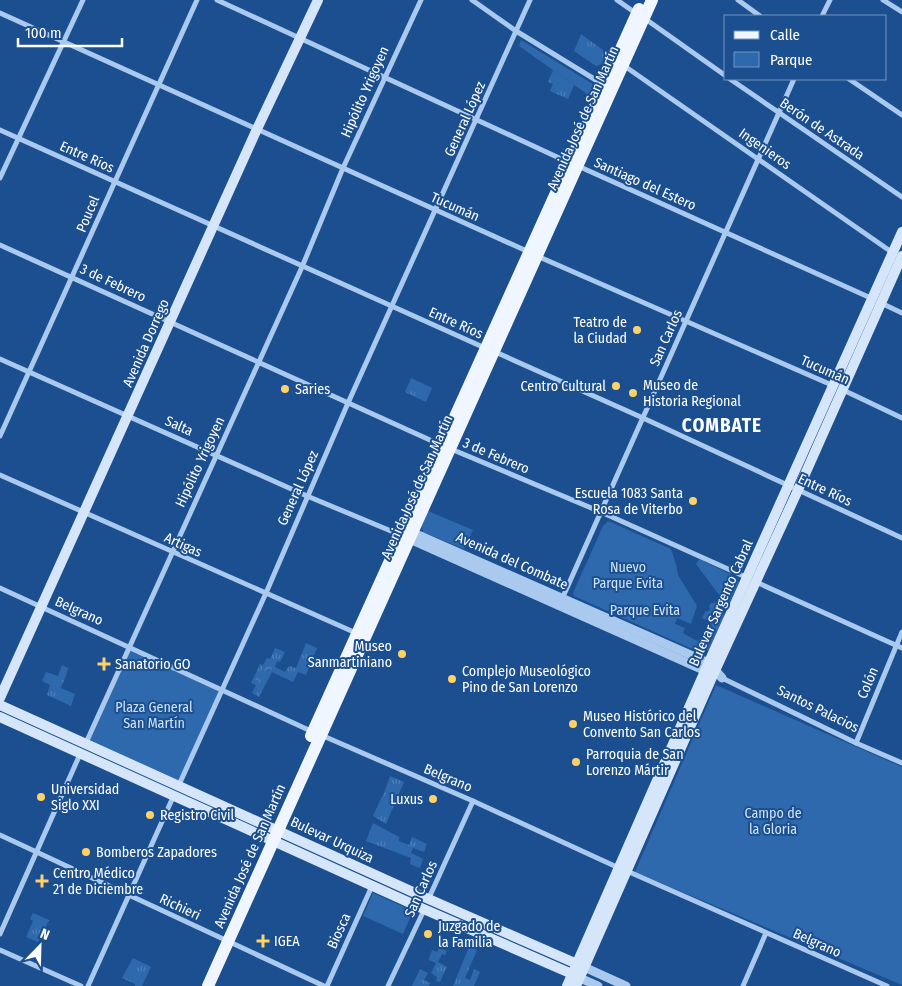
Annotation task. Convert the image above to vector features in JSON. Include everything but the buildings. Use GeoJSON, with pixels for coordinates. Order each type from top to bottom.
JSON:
{"type":"FeatureCollection","features":[{"type":"Feature","properties":{"kind":"main road","name":"Avenida Dorrego"},"geometry":{"type":"LineString","coordinates":[[0,698],[257,129],[318,0]]}},
{"type":"Feature","properties":{"kind":"main road","name":"Avenida José de San Martín"},"geometry":{"type":"LineString","coordinates":[[199,986],[224,940],[574,164],[623,65],[640,16],[643,0]]}},
{"type":"Feature","properties":{"kind":"main road","name":"Avenida José de San Martín"},"geometry":{"type":"LineString","coordinates":[[574,164],[604,85],[640,16],[652,0]]}},
{"type":"Feature","properties":{"kind":"main road","name":"Bulevar Sargento Cabral"},"geometry":{"type":"LineString","coordinates":[[568,986],[576,979],[623,869],[713,671],[751,580],[877,301],[897,255],[902,232]]}},
{"type":"Feature","properties":{"kind":"main road","name":"Avenida José de San Martín"},"geometry":{"type":"LineString","coordinates":[[317,734],[358,634],[408,534]]}},
{"type":"Feature","properties":{"kind":"main road","name":"Bulevar Urquiza"},"geometry":{"type":"LineString","coordinates":[[0,705],[83,748],[272,834],[581,965]]}},
{"type":"Feature","properties":{"kind":"main road","name":"Bulevar Urquiza"},"geometry":{"type":"LineString","coordinates":[[0,717],[83,748]]}},
{"type":"Feature","properties":{"kind":"main road","name":"Bulevar Urquiza"},"geometry":{"type":"LineString","coordinates":[[272,834],[372,886],[576,979]]}},
{"type":"Feature","properties":{"kind":"main road","name":"Avenida José de San Martín"},"geometry":{"type":"LineString","coordinates":[[208,986],[224,940]]}},
{"type":"Feature","properties":{"kind":"street"},"geometry":{"type":"LineString","coordinates":[[0,178],[83,0]]}},
{"type":"Feature","properties":{"kind":"street","name":"Poucel"},"geometry":{"type":"LineString","coordinates":[[0,436],[197,0]]}},
{"type":"Feature","properties":{"kind":"street","name":"Santiago del Estero"},"geometry":{"type":"LineString","coordinates":[[216,0],[902,312]]}},
{"type":"Feature","properties":{"kind":"street","name":"Hipólito Yrigoyen"},"geometry":{"type":"LineString","coordinates":[[0,934],[171,552],[302,267],[343,168],[420,0]]}},
{"type":"Feature","properties":{"kind":"street"},"geometry":{"type":"LineString","coordinates":[[472,0],[604,85]]}},
{"type":"Feature","properties":{"kind":"street","name":"General López"},"geometry":{"type":"LineString","coordinates":[[88,986],[266,593],[348,403],[530,0]]}},
{"type":"Feature","properties":{"kind":"street"},"geometry":{"type":"LineString","coordinates":[[617,0],[724,75]]}},
{"type":"Feature","properties":{"kind":"street"},"geometry":{"type":"LineString","coordinates":[[738,0],[759,15]]}},
{"type":"Feature","properties":{"kind":"street"},"geometry":{"type":"LineString","coordinates":[[822,15],[830,0]]}},
{"type":"Feature","properties":{"kind":"street"},"geometry":{"type":"LineString","coordinates":[[884,0],[902,12]]}},
{"type":"Feature","properties":{"kind":"street","name":"Tucumán"},"geometry":{"type":"LineString","coordinates":[[0,13],[533,255],[838,388],[902,418]]}},
{"type":"Feature","properties":{"kind":"street","name":"Ingenieros"},"geometry":{"type":"LineString","coordinates":[[623,65],[897,255]]}},
{"type":"Feature","properties":{"kind":"street","name":"Berón de Astrada"},"geometry":{"type":"LineString","coordinates":[[731,80],[902,197]]}},
{"type":"Feature","properties":{"kind":"street","name":"San Carlos"},"geometry":{"type":"LineString","coordinates":[[561,602],[794,80]]}},
{"type":"Feature","properties":{"kind":"street"},"geometry":{"type":"LineString","coordinates":[[850,80],[902,115]]}},
{"type":"Feature","properties":{"kind":"street","name":"Entre Ríos"},"geometry":{"type":"LineString","coordinates":[[0,130],[302,267],[643,418],[902,538]]}},
{"type":"Feature","properties":{"kind":"street","name":"3 de Febrero"},"geometry":{"type":"LineString","coordinates":[[0,245],[348,403],[601,512],[899,646]]}},
{"type":"Feature","properties":{"kind":"street","name":"Salta"},"geometry":{"type":"LineString","coordinates":[[0,359],[307,496],[391,531],[408,534]]}},
{"type":"Feature","properties":{"kind":"street","name":"Artigas"},"geometry":{"type":"LineString","coordinates":[[0,475],[358,634]]}},
{"type":"Feature","properties":{"kind":"street","name":"Avenida del Combate"},"geometry":{"type":"LineString","coordinates":[[408,534],[713,671]]}},
{"type":"Feature","properties":{"kind":"street","name":"Belgrano"},"geometry":{"type":"LineString","coordinates":[[0,588],[129,646],[221,691],[887,986]]}},
{"type":"Feature","properties":{"kind":"street","name":"Colón"},"geometry":{"type":"LineString","coordinates":[[856,743],[899,646],[902,632]]}},
{"type":"Feature","properties":{"kind":"street","name":"Santos Palacios"},"geometry":{"type":"LineString","coordinates":[[713,671],[856,743],[902,763]]}},
{"type":"Feature","properties":{"kind":"street","name":"San Carlos"},"geometry":{"type":"LineString","coordinates":[[388,986],[425,910],[426,903],[473,801]]}},
{"type":"Feature","properties":{"kind":"street","name":"Richieri"},"geometry":{"type":"LineString","coordinates":[[0,835],[326,986]]}},
{"type":"Feature","properties":{"kind":"street","name":"Biosca"},"geometry":{"type":"LineString","coordinates":[[326,986],[372,886]]}},
{"type":"Feature","properties":{"kind":"street"},"geometry":{"type":"LineString","coordinates":[[743,986],[766,933]]}},
{"type":"Feature","properties":{"kind":"street"},"geometry":{"type":"LineString","coordinates":[[0,950],[80,986]]}},
{"type":"Feature","properties":{"kind":"street","name":"Bulevar Urquiza"},"geometry":{"type":"LineString","coordinates":[[581,965],[626,986]]}},
{"type":"Feature","properties":{"kind":"street","name":"Bulevar Urquiza"},"geometry":{"type":"LineString","coordinates":[[576,979],[598,986]]}},
{"type":"Feature","properties":{"kind":"green space"},"geometry":{"type":"Polygon","coordinates":[[[581,34],[607,53],[602,64],[596,66],[574,51],[581,34]]]}},
{"type":"Feature","properties":{"kind":"green space"},"geometry":{"type":"Polygon","coordinates":[[[521,40],[596,86],[594,99],[519,46],[521,40]]]}},
{"type":"Feature","properties":{"kind":"green space"},"geometry":{"type":"Polygon","coordinates":[[[553,70],[574,85],[568,99],[550,91],[553,84],[548,82],[553,70]]]}},
{"type":"Feature","properties":{"kind":"green space"},"geometry":{"type":"Polygon","coordinates":[[[411,378],[432,388],[426,402],[405,392],[411,378]]]}},
{"type":"Feature","properties":{"kind":"green space"},"geometry":{"type":"Polygon","coordinates":[[[428,511],[473,530],[464,549],[423,532],[422,526],[428,511]]]}},
{"type":"Feature","properties":{"kind":"green space","name":"Nuevo Parque Evita"},"geometry":{"type":"Polygon","coordinates":[[[608,521],[671,549],[678,575],[697,606],[691,624],[677,618],[675,624],[685,628],[683,633],[697,641],[703,638],[711,622],[702,618],[705,612],[710,610],[709,606],[711,603],[717,602],[724,613],[724,618],[709,650],[699,652],[574,596],[573,593],[603,526],[608,521]]]}},
{"type":"Feature","properties":{"kind":"green space"},"geometry":{"type":"Polygon","coordinates":[[[699,559],[736,577],[739,582],[728,605],[696,564],[699,559]]]}},
{"type":"Feature","properties":{"kind":"green space"},"geometry":{"type":"Polygon","coordinates":[[[306,643],[317,648],[306,675],[298,672],[293,682],[272,672],[259,697],[252,693],[256,685],[251,683],[260,664],[263,665],[267,658],[270,659],[275,648],[285,652],[280,662],[277,661],[275,667],[285,672],[289,666],[296,668],[306,643]]]}},
{"type":"Feature","properties":{"kind":"green space","name":"Plaza General San Martín"},"geometry":{"type":"Polygon","coordinates":[[[129,646],[221,691],[179,786],[85,744],[129,646]]]}},
{"type":"Feature","properties":{"kind":"green space"},"geometry":{"type":"Polygon","coordinates":[[[267,661],[275,661],[275,663],[265,682],[262,684],[255,681],[267,661]]]}},
{"type":"Feature","properties":{"kind":"green space"},"geometry":{"type":"Polygon","coordinates":[[[62,665],[68,668],[61,688],[75,694],[71,706],[47,695],[50,685],[42,681],[46,672],[58,676],[62,665]]]}},
{"type":"Feature","properties":{"kind":"green space","name":"Campo de la Gloria"},"geometry":{"type":"Polygon","coordinates":[[[716,685],[902,767],[902,985],[635,872],[716,685]]]}},
{"type":"Feature","properties":{"kind":"green space"},"geometry":{"type":"Polygon","coordinates":[[[390,776],[404,782],[386,824],[373,816],[390,776]]]}},
{"type":"Feature","properties":{"kind":"green space"},"geometry":{"type":"Polygon","coordinates":[[[373,823],[399,837],[399,841],[409,845],[412,837],[427,844],[424,852],[413,848],[411,853],[423,859],[420,868],[410,864],[411,858],[366,841],[373,823]]]}},
{"type":"Feature","properties":{"kind":"green space"},"geometry":{"type":"Polygon","coordinates":[[[373,893],[413,911],[403,934],[363,916],[373,893]]]}},
{"type":"Feature","properties":{"kind":"green space"},"geometry":{"type":"Polygon","coordinates":[[[33,913],[49,920],[38,942],[26,937],[33,921],[30,919],[33,913]]]}},
{"type":"Feature","properties":{"kind":"green space"},"geometry":{"type":"Polygon","coordinates":[[[469,947],[477,950],[465,978],[470,980],[474,969],[480,972],[474,986],[453,986],[469,947]]]}},
{"type":"Feature","properties":{"kind":"green space"},"geometry":{"type":"Polygon","coordinates":[[[439,948],[447,951],[445,955],[442,954],[438,962],[447,967],[440,982],[436,981],[437,977],[431,973],[436,963],[429,960],[432,950],[437,952],[439,948]]]}},
{"type":"Feature","properties":{"kind":"green space"},"geometry":{"type":"Polygon","coordinates":[[[133,958],[151,967],[142,986],[135,986],[135,984],[122,978],[133,958]]]}},
{"type":"Feature","properties":{"kind":"green space"},"geometry":{"type":"Polygon","coordinates":[[[420,969],[428,973],[424,980],[430,983],[429,986],[412,986],[420,969]]]}},
{"type":"Feature","properties":{"kind":"place","name":"Teatro de la Ciudad"},"geometry":{"type":"Point","coordinates":[637,330]}},
{"type":"Feature","properties":{"kind":"place","name":"Centro Cultural"},"geometry":{"type":"Point","coordinates":[616,386]}},
{"type":"Feature","properties":{"kind":"place","name":"Saries"},"geometry":{"type":"Point","coordinates":[285,389]}},
{"type":"Feature","properties":{"kind":"place","name":"Museo de Historia Regional"},"geometry":{"type":"Point","coordinates":[633,393]}},
{"type":"Feature","properties":{"kind":"place","name":"Escuela 1083 Santa Rosa de Viterbo"},"geometry":{"type":"Point","coordinates":[693,501]}},
{"type":"Feature","properties":{"kind":"place","name":"Museo Sanmartiniano"},"geometry":{"type":"Point","coordinates":[402,654]}},
{"type":"Feature","properties":{"kind":"place","name":"Sanatorio GO"},"geometry":{"type":"Point","coordinates":[104,664]}},
{"type":"Feature","properties":{"kind":"place","name":"Complejo Museológico Pino de San Lorenzo"},"geometry":{"type":"Point","coordinates":[452,679]}},
{"type":"Feature","properties":{"kind":"place","name":"Museo Histórico del Convento San Carlos"},"geometry":{"type":"Point","coordinates":[573,724]}},
{"type":"Feature","properties":{"kind":"place","name":"Parroquia de San Lorenzo Mártir"},"geometry":{"type":"Point","coordinates":[576,762]}},
{"type":"Feature","properties":{"kind":"place","name":"Universidad Siglo XXI"},"geometry":{"type":"Point","coordinates":[41,797]}},
{"type":"Feature","properties":{"kind":"place","name":"Luxus"},"geometry":{"type":"Point","coordinates":[433,799]}},
{"type":"Feature","properties":{"kind":"place","name":"Registro Civil"},"geometry":{"type":"Point","coordinates":[150,815]}},
{"type":"Feature","properties":{"kind":"place","name":"Bomberos Zapadores"},"geometry":{"type":"Point","coordinates":[86,852]}},
{"type":"Feature","properties":{"kind":"place","name":"Centro Médico 21 de Diciembre"},"geometry":{"type":"Point","coordinates":[42,881]}},
{"type":"Feature","properties":{"kind":"place","name":"Juzgado de la Familia"},"geometry":{"type":"Point","coordinates":[428,934]}},
{"type":"Feature","properties":{"kind":"place","name":"IGEA"},"geometry":{"type":"Point","coordinates":[263,941]}},
{"type":"Feature","properties":{"kind":"district","name":"COMBATE"},"geometry":{"type":"Point","coordinates":[722,425]}},
{"type":"Feature","properties":{"kind":"park label","name":"Parque Evita"},"geometry":{"type":"Point","coordinates":[645,610]}}]}
